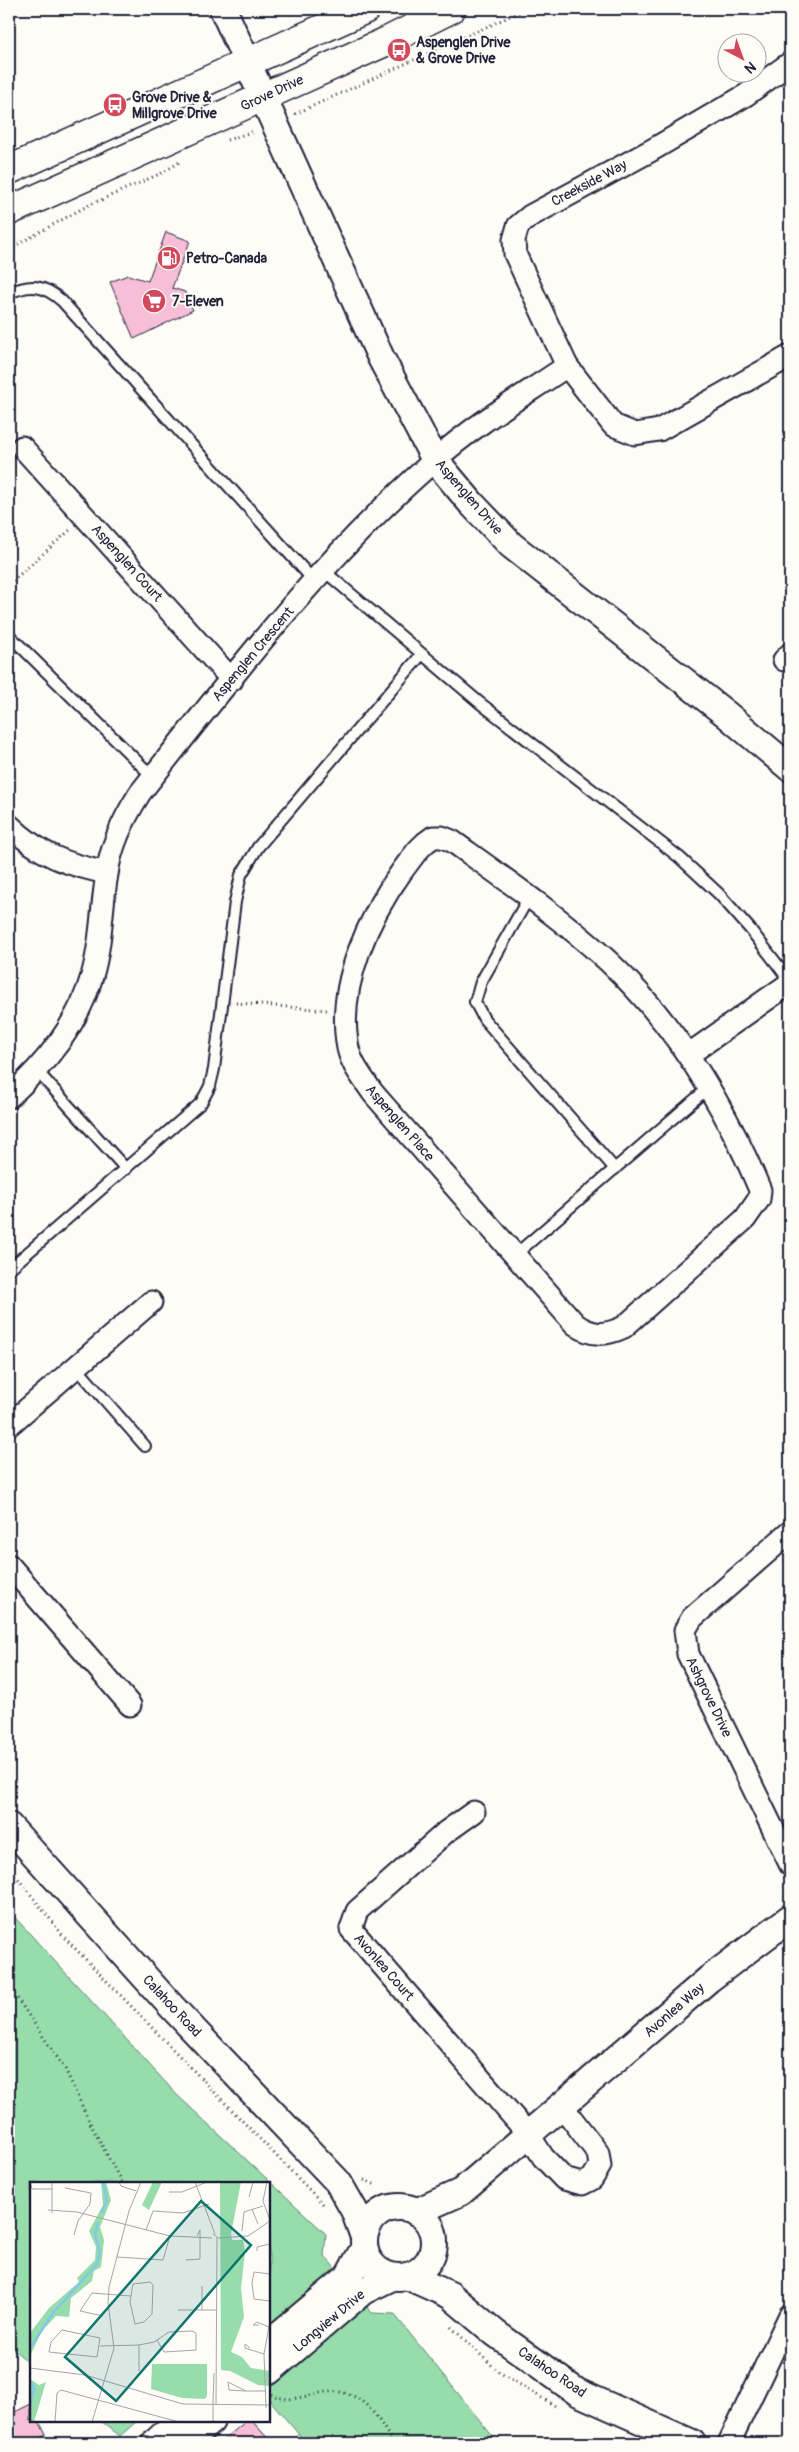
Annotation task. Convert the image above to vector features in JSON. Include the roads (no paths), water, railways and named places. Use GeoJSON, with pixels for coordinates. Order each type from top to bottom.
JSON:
{"type":"FeatureCollection","features":[{"type":"Feature","properties":{"kind":"main road"},"geometry":{"type":"LineString","coordinates":[[9,170],[366,9]]}},
{"type":"Feature","properties":{"kind":"main road","name":"Grove Drive"},"geometry":{"type":"LineString","coordinates":[[9,211],[385,42],[451,9]]}},
{"type":"Feature","properties":{"kind":"street","name":"Aspenglen Drive"},"geometry":{"type":"LineString","coordinates":[[224,9],[262,98],[381,358],[435,460],[471,503],[511,545],[726,714],[790,768]]}},
{"type":"Feature","properties":{"kind":"street","name":"Creekside Way"},"geometry":{"type":"LineString","coordinates":[[790,62],[746,95],[652,150],[540,209],[518,226],[514,240],[515,254],[567,366],[613,425],[635,434],[659,430],[790,356]]}},
{"type":"Feature","properties":{"kind":"street"},"geometry":{"type":"LineString","coordinates":[[435,460],[466,435],[567,366]]}},
{"type":"Feature","properties":{"kind":"street","name":"Aspenglen Court"},"geometry":{"type":"LineString","coordinates":[[22,447],[232,680]]}},
{"type":"Feature","properties":{"kind":"street","name":"Aspenglen Crescent"},"geometry":{"type":"LineString","coordinates":[[9,1097],[37,1071],[66,1034],[93,975],[107,873],[119,830],[140,793],[318,575],[435,460]]}},
{"type":"Feature","properties":{"kind":"street"},"geometry":{"type":"LineString","coordinates":[[9,826],[27,841],[55,859],[70,865],[107,873]]}},
{"type":"Feature","properties":{"kind":"street","name":"Aspenglen Place"},"geometry":{"type":"LineString","coordinates":[[433,837],[442,837],[452,841],[529,897],[609,962],[644,1000],[688,1055],[708,1088],[752,1171],[760,1190],[759,1199],[745,1219],[624,1327],[603,1335],[592,1334],[582,1329],[373,1093],[352,1060],[347,1043],[346,1028],[353,971],[366,929],[389,890],[425,842],[433,837]]}},
{"type":"Feature","properties":{"kind":"street"},"geometry":{"type":"LineString","coordinates":[[688,1055],[790,982]]}},
{"type":"Feature","properties":{"kind":"street"},"geometry":{"type":"LineString","coordinates":[[9,1425],[151,1302]]}},
{"type":"Feature","properties":{"kind":"street","name":"Ashgrove Drive"},"geometry":{"type":"LineString","coordinates":[[790,1532],[698,1613],[684,1630],[688,1654],[790,1864]]}},
{"type":"Feature","properties":{"kind":"street"},"geometry":{"type":"LineString","coordinates":[[9,1565],[130,1705]]}},
{"type":"Feature","properties":{"kind":"street","name":"Avonlea Court"},"geometry":{"type":"LineString","coordinates":[[474,1812],[446,1832],[357,1911],[351,1929],[529,2135]]}},
{"type":"Feature","properties":{"kind":"street","name":"Calahoo Road"},"geometry":{"type":"LineString","coordinates":[[9,1826],[172,2007],[338,2182],[354,2210],[364,2242]]}},
{"type":"Feature","properties":{"kind":"street","name":"Avonlea Way"},"geometry":{"type":"LineString","coordinates":[[433,2244],[461,2192],[710,1979],[790,1918]]}},
{"type":"Feature","properties":{"kind":"street"},"geometry":{"type":"LineString","coordinates":[[529,2135],[543,2157],[564,2179],[582,2184],[592,2179],[600,2166],[598,2153],[562,2106]]}},
{"type":"Feature","properties":{"kind":"street","name":"Calahoo Road"},"geometry":{"type":"LineString","coordinates":[[338,2182],[365,2199],[405,2210]]}},
{"type":"Feature","properties":{"kind":"street","name":"Avonlea Way"},"geometry":{"type":"LineString","coordinates":[[405,2210],[461,2192]]}},
{"type":"Feature","properties":{"kind":"street"},"geometry":{"type":"LineString","coordinates":[[405,2210],[424,2218],[433,2244],[422,2268],[399,2276],[382,2273],[374,2267],[364,2242],[374,2218],[383,2211],[405,2210]]}},
{"type":"Feature","properties":{"kind":"street","name":"Longview Drive"},"geometry":{"type":"LineString","coordinates":[[270,2342],[348,2277],[364,2242]]}},
{"type":"Feature","properties":{"kind":"street","name":"Calahoo Road"},"geometry":{"type":"LineString","coordinates":[[433,2244],[437,2268],[450,2295]]}},
{"type":"Feature","properties":{"kind":"street","name":"Calahoo Road"},"geometry":{"type":"LineString","coordinates":[[399,2276],[450,2295],[495,2333],[577,2392],[692,2443]]}},
{"type":"Feature","properties":{"kind":"street","name":"Longview Drive"},"geometry":{"type":"LineString","coordinates":[[270,2370],[363,2291],[399,2276]]}},
{"type":"Feature","properties":{"kind":"street"},"geometry":{"type":"LineString","coordinates":[[729,2443],[790,2316]]}},
{"type":"Feature","properties":{"kind":"street"},"geometry":{"type":"LineString","coordinates":[[155,2443],[177,2422]]}},
{"type":"Feature","properties":{"kind":"street"},"geometry":{"type":"LineString","coordinates":[[184,2443],[210,2422]]}},
{"type":"Feature","properties":{"kind":"lane"},"geometry":{"type":"LineString","coordinates":[[9,293],[24,286],[38,287],[52,292],[318,575],[679,856],[737,915],[790,982]]}},
{"type":"Feature","properties":{"kind":"lane"},"geometry":{"type":"LineString","coordinates":[[9,635],[152,777]]}},
{"type":"Feature","properties":{"kind":"lane"},"geometry":{"type":"LineString","coordinates":[[9,1269],[201,1103],[214,1069],[235,902],[242,875],[248,862],[421,655]]}},
{"type":"Feature","properties":{"kind":"lane"},"geometry":{"type":"LineString","coordinates":[[529,897],[481,982],[475,1002],[484,1019],[615,1169]]}},
{"type":"Feature","properties":{"kind":"lane"},"geometry":{"type":"LineString","coordinates":[[37,1071],[126,1169]]}},
{"type":"Feature","properties":{"kind":"lane"},"geometry":{"type":"LineString","coordinates":[[515,1255],[708,1088]]}},
{"type":"Feature","properties":{"kind":"lane"},"geometry":{"type":"LineString","coordinates":[[76,1367],[145,1446]]}},
{"type":"Feature","properties":{"kind":"place","name":"Aspenglen Drive & Grove Drive"},"geometry":{"type":"Point","coordinates":[399,50]}},
{"type":"Feature","properties":{"kind":"place","name":"Grove Drive & Millgrove Drive"},"geometry":{"type":"Point","coordinates":[115,105]}},
{"type":"Feature","properties":{"kind":"place","name":"Petro-Canada"},"geometry":{"type":"Point","coordinates":[169,258]}},
{"type":"Feature","properties":{"kind":"place","name":"7-Eleven"},"geometry":{"type":"Point","coordinates":[154,301]}}]}
